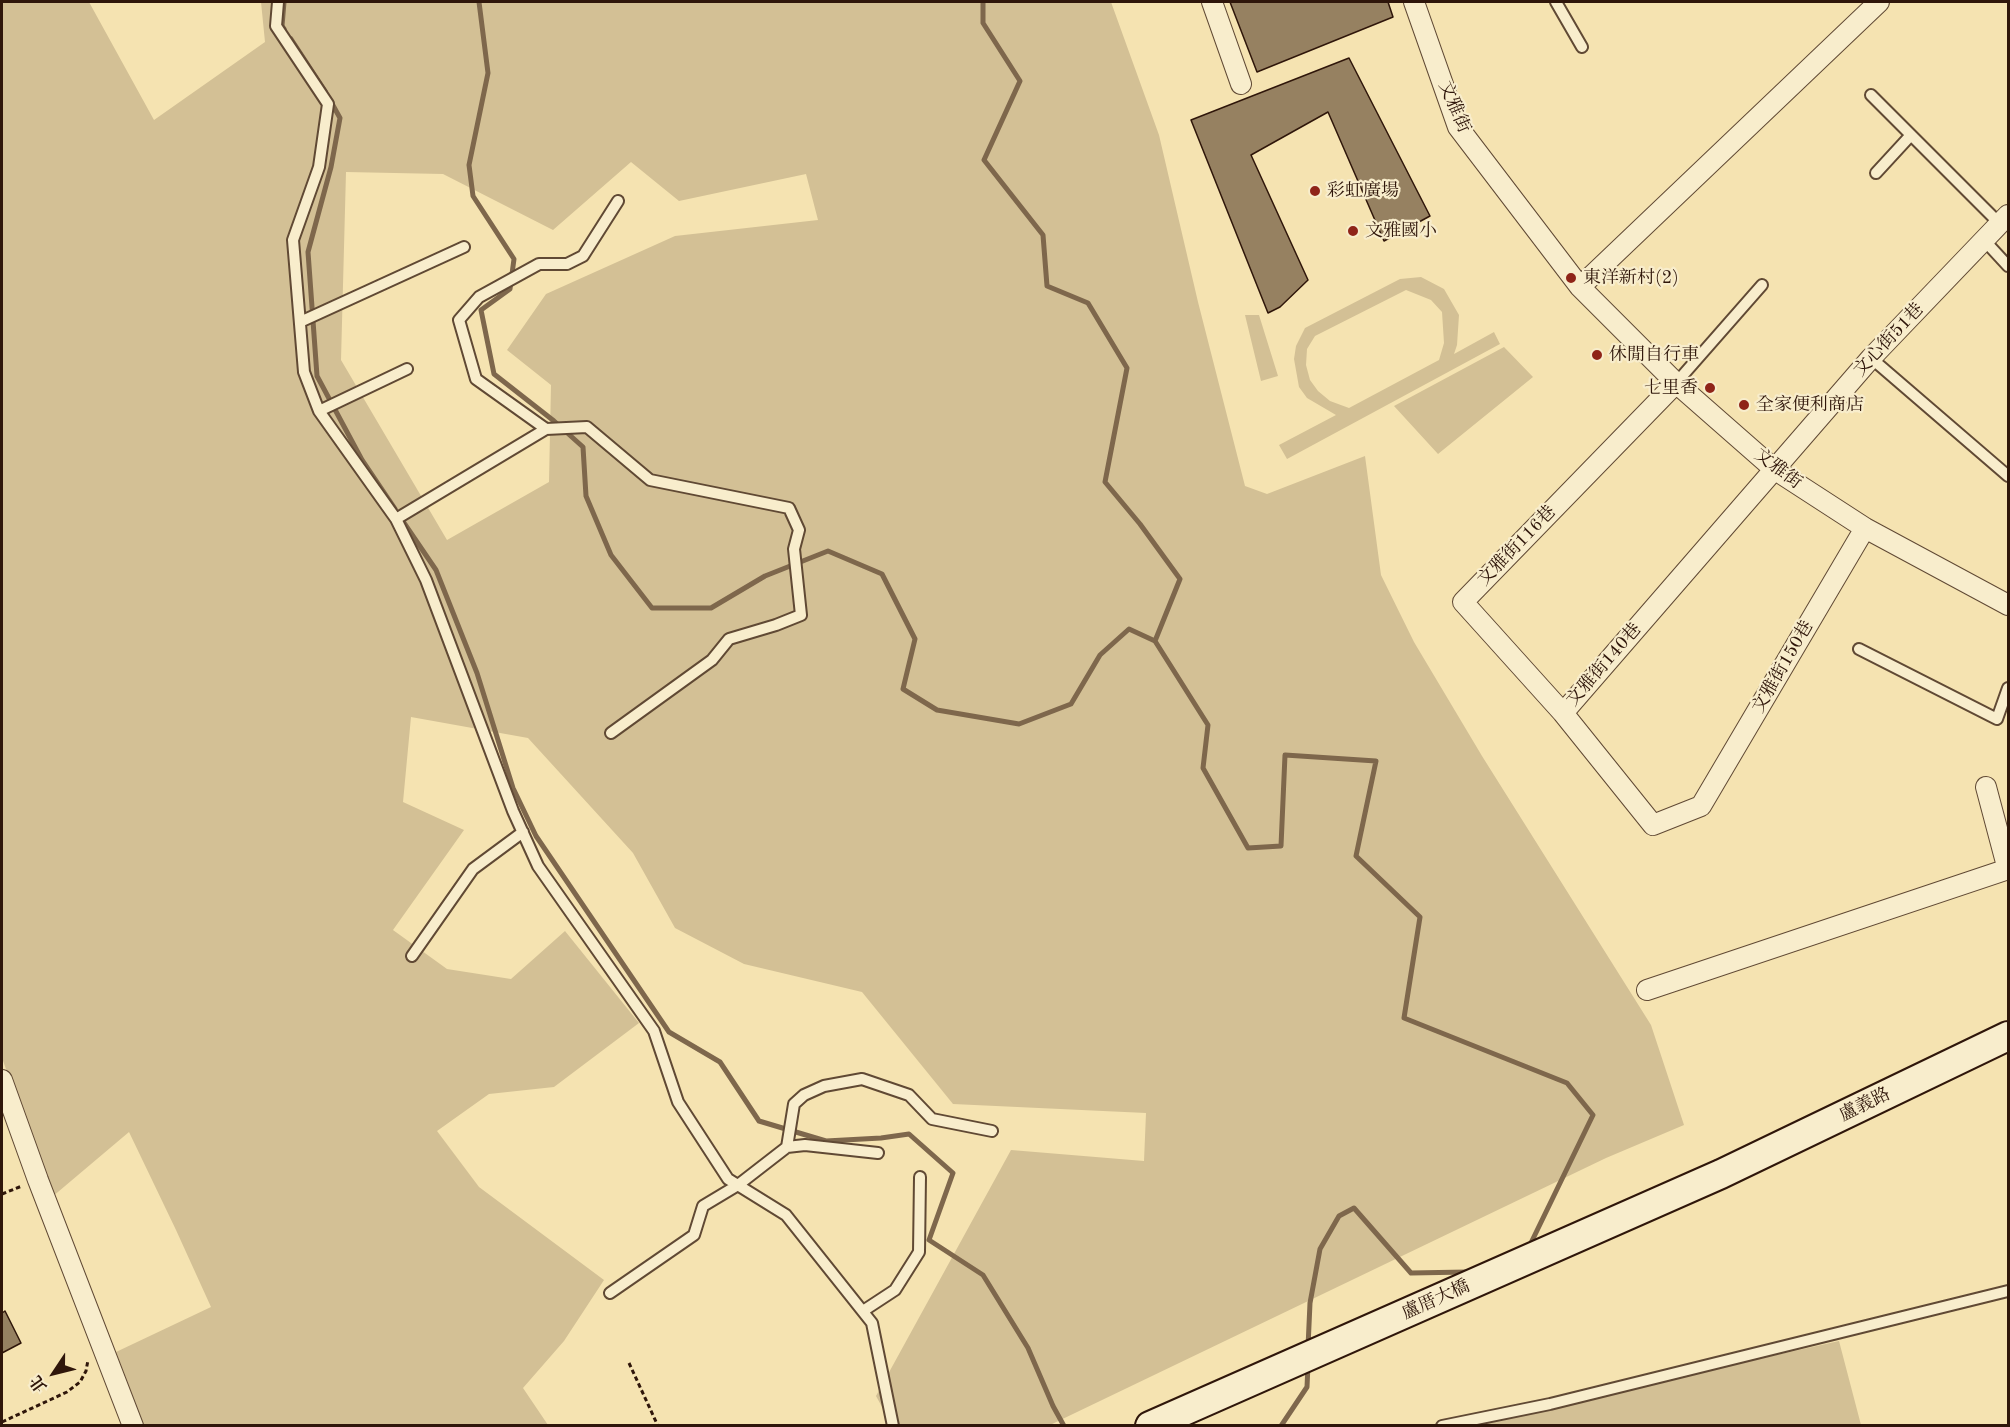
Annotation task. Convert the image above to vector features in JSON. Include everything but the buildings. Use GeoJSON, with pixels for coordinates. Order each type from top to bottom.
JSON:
{"type":"FeatureCollection","features":[{"type":"Feature","properties":{"kind":"street"},"geometry":{"type":"LineString","coordinates":[[1212,2],[1241,84]]}},
{"type":"Feature","properties":{"kind":"street","name":"文雅街"},"geometry":{"type":"LineString","coordinates":[[1414,2],[1458,127],[1580,287],[1676,383],[1774,469],[1865,528],[2008,605]]}},
{"type":"Feature","properties":{"kind":"street"},"geometry":{"type":"LineString","coordinates":[[1580,287],[1880,2]]}},
{"type":"Feature","properties":{"kind":"street","name":"文心街51巷"},"geometry":{"type":"LineString","coordinates":[[1774,469],[1871,358],[2004,220]]}},
{"type":"Feature","properties":{"kind":"street","name":"文雅街116巷"},"geometry":{"type":"LineString","coordinates":[[1563,712],[1463,602],[1676,383]]}},
{"type":"Feature","properties":{"kind":"street","name":"文雅街140巷"},"geometry":{"type":"LineString","coordinates":[[1701,806],[1653,825],[1563,712],[1774,469]]}},
{"type":"Feature","properties":{"kind":"street","name":"文雅街150巷"},"geometry":{"type":"LineString","coordinates":[[1701,806],[1865,528]]}},
{"type":"Feature","properties":{"kind":"street"},"geometry":{"type":"LineString","coordinates":[[1647,990],[2008,869],[1986,786]]}},
{"type":"Feature","properties":{"kind":"street","name":"盧義路"},"geometry":{"type":"LineString","coordinates":[[1721,1174],[2008,1036]]}},
{"type":"Feature","properties":{"kind":"street"},"geometry":{"type":"LineString","coordinates":[[2,1080],[38,1180],[133,1425]]}},
{"type":"Feature","properties":{"kind":"street","name":"盧厝大橋"},"geometry":{"type":"LineString","coordinates":[[1150,1425],[1721,1174]]}},
{"type":"Feature","properties":{"kind":"lane"},"geometry":{"type":"LineString","coordinates":[[278,2],[276,26],[328,104],[319,167],[293,240],[302,321],[304,372],[322,410],[396,519],[426,580],[538,866],[654,1031],[678,1102],[728,1179],[786,1215],[872,1323],[893,1425]]}},
{"type":"Feature","properties":{"kind":"lane"},"geometry":{"type":"LineString","coordinates":[[1556,2],[1582,47]]}},
{"type":"Feature","properties":{"kind":"lane"},"geometry":{"type":"LineString","coordinates":[[1871,95],[2004,220]]}},
{"type":"Feature","properties":{"kind":"lane"},"geometry":{"type":"LineString","coordinates":[[1876,173],[1911,135]]}},
{"type":"Feature","properties":{"kind":"lane"},"geometry":{"type":"LineString","coordinates":[[549,429],[476,379],[459,320],[479,297],[539,264],[567,264],[583,256],[618,201]]}},
{"type":"Feature","properties":{"kind":"lane"},"geometry":{"type":"LineString","coordinates":[[1984,240],[2008,266]]}},
{"type":"Feature","properties":{"kind":"lane"},"geometry":{"type":"LineString","coordinates":[[302,321],[464,247]]}},
{"type":"Feature","properties":{"kind":"lane"},"geometry":{"type":"LineString","coordinates":[[1676,383],[1762,285]]}},
{"type":"Feature","properties":{"kind":"lane"},"geometry":{"type":"LineString","coordinates":[[1871,358],[2008,476]]}},
{"type":"Feature","properties":{"kind":"lane"},"geometry":{"type":"LineString","coordinates":[[322,410],[406,369]]}},
{"type":"Feature","properties":{"kind":"lane"},"geometry":{"type":"LineString","coordinates":[[396,519],[549,429],[587,427],[650,480],[789,507],[799,530],[794,556],[801,615],[729,639],[712,660],[611,733]]}},
{"type":"Feature","properties":{"kind":"lane"},"geometry":{"type":"LineString","coordinates":[[1859,648],[1996,719],[2008,688]]}},
{"type":"Feature","properties":{"kind":"lane"},"geometry":{"type":"LineString","coordinates":[[412,956],[473,869],[523,832]]}},
{"type":"Feature","properties":{"kind":"lane"},"geometry":{"type":"LineString","coordinates":[[610,1293],[694,1235],[703,1206],[738,1185],[788,1143],[794,1104],[804,1095],[824,1086],[862,1079],[909,1095],[932,1119],[992,1131]]}},
{"type":"Feature","properties":{"kind":"lane"},"geometry":{"type":"LineString","coordinates":[[788,1143],[878,1153]]}},
{"type":"Feature","properties":{"kind":"lane"},"geometry":{"type":"LineString","coordinates":[[862,1311],[895,1290],[919,1252],[920,1177]]}},
{"type":"Feature","properties":{"kind":"lane"},"geometry":{"type":"LineString","coordinates":[[1442,1425],[1562,1401],[2008,1291]]}},
{"type":"Feature","properties":{"kind":"path"},"geometry":{"type":"LineString","coordinates":[[2,1422],[67,1392],[80,1382],[86,1371],[87,1351]]}},
{"type":"Feature","properties":{"kind":"path"},"geometry":{"type":"LineString","coordinates":[[629,1363],[658,1425]]}},
{"type":"Feature","properties":{"kind":"shaded area"},"geometry":{"type":"Polygon","coordinates":[[[2,2],[89,2],[154,120],[265,42],[261,2],[1111,2],[1159,135],[1198,302],[1245,486],[1267,494],[1365,456],[1381,575],[1414,642],[1482,756],[1651,1025],[1684,1125],[1606,1158],[1050,1425],[892,1425],[876,1396],[1011,1150],[1144,1161],[1146,1113],[953,1104],[862,992],[744,964],[675,928],[633,853],[528,738],[411,717],[403,802],[464,830],[393,930],[447,969],[511,979],[565,931],[639,1023],[554,1087],[489,1094],[437,1131],[479,1187],[604,1280],[564,1341],[523,1388],[548,1425],[144,1426],[116,1352],[211,1307],[129,1132],[52,1197],[2,1058],[2,2]],[[631,162],[553,230],[443,174],[346,172],[341,360],[447,540],[549,482],[551,385],[507,350],[546,294],[675,236],[818,220],[806,174],[679,201],[631,162]]]}},
{"type":"Feature","properties":{"kind":"shaded area"},"geometry":{"type":"Polygon","coordinates":[[[1421,277],[1444,289],[1459,315],[1457,345],[1454,354],[1494,332],[1500,344],[1287,459],[1279,445],[1336,415],[1307,398],[1299,387],[1294,359],[1296,346],[1305,328],[1400,279],[1421,277]],[[1406,290],[1315,336],[1307,349],[1306,365],[1310,380],[1318,391],[1330,401],[1349,408],[1439,360],[1444,343],[1442,312],[1431,300],[1406,290]]]}},
{"type":"Feature","properties":{"kind":"shaded area"},"geometry":{"type":"Polygon","coordinates":[[[1245,315],[1259,315],[1278,376],[1261,381],[1245,315]]]}},
{"type":"Feature","properties":{"kind":"shaded area"},"geometry":{"type":"Polygon","coordinates":[[[1504,347],[1533,377],[1438,454],[1394,406],[1504,347]]]}},
{"type":"Feature","properties":{"kind":"shaded area"},"geometry":{"type":"Polygon","coordinates":[[[1839,1341],[1861,1425],[1458,1426],[1839,1341]]]}},
{"type":"Feature","properties":{"kind":"waterway"},"geometry":{"type":"LineString","coordinates":[[284,2],[282,26],[284,29]]}},
{"type":"Feature","properties":{"kind":"waterway"},"geometry":{"type":"LineString","coordinates":[[479,2],[488,73],[469,165],[473,196],[514,259],[510,289],[481,310],[494,374],[583,447],[586,496],[611,555],[652,608],[711,608],[765,576],[828,551],[882,574],[915,639],[903,689],[937,710],[1019,724],[1071,704],[1100,655],[1129,629],[1155,641]]}},
{"type":"Feature","properties":{"kind":"waterway"},"geometry":{"type":"LineString","coordinates":[[983,2],[983,23],[1020,81],[984,160],[1043,235],[1047,286],[1088,303],[1127,368],[1105,482],[1140,524],[1180,579],[1155,641],[1208,725],[1203,768],[1248,848],[1281,846],[1285,755],[1376,761],[1356,856],[1420,917],[1404,1018],[1567,1083],[1593,1115],[1529,1247]]}},
{"type":"Feature","properties":{"kind":"waterway"},"geometry":{"type":"LineString","coordinates":[[291,39],[325,91]]}},
{"type":"Feature","properties":{"kind":"waterway"},"geometry":{"type":"LineString","coordinates":[[330,100],[340,118],[331,167],[308,252],[317,376],[362,460],[395,509]]}},
{"type":"Feature","properties":{"kind":"waterway"},"geometry":{"type":"LineString","coordinates":[[400,517],[436,570],[477,673],[513,788],[536,836],[669,1032],[720,1062],[759,1121],[826,1141],[909,1134],[953,1173],[929,1240],[983,1275],[1028,1348],[1064,1426]]}},
{"type":"Feature","properties":{"kind":"waterway"},"geometry":{"type":"LineString","coordinates":[[1308,1347],[1310,1303],[1320,1249],[1339,1216],[1354,1208],[1411,1273],[1467,1272]]}},
{"type":"Feature","properties":{"kind":"waterway"},"geometry":{"type":"LineString","coordinates":[[1281,1426],[1307,1387],[1308,1365]]}},
{"type":"Feature","properties":{"kind":"place","name":"彩虹廣場"},"geometry":{"type":"Point","coordinates":[1315,191]}},
{"type":"Feature","properties":{"kind":"place","name":"文雅國小"},"geometry":{"type":"Point","coordinates":[1353,231]}},
{"type":"Feature","properties":{"kind":"place","name":"東洋新村(2)"},"geometry":{"type":"Point","coordinates":[1571,278]}},
{"type":"Feature","properties":{"kind":"place","name":"休閒自行車"},"geometry":{"type":"Point","coordinates":[1597,355]}},
{"type":"Feature","properties":{"kind":"place","name":"七里香"},"geometry":{"type":"Point","coordinates":[1710,388]}},
{"type":"Feature","properties":{"kind":"place","name":"全家便利商店"},"geometry":{"type":"Point","coordinates":[1744,405]}}]}
